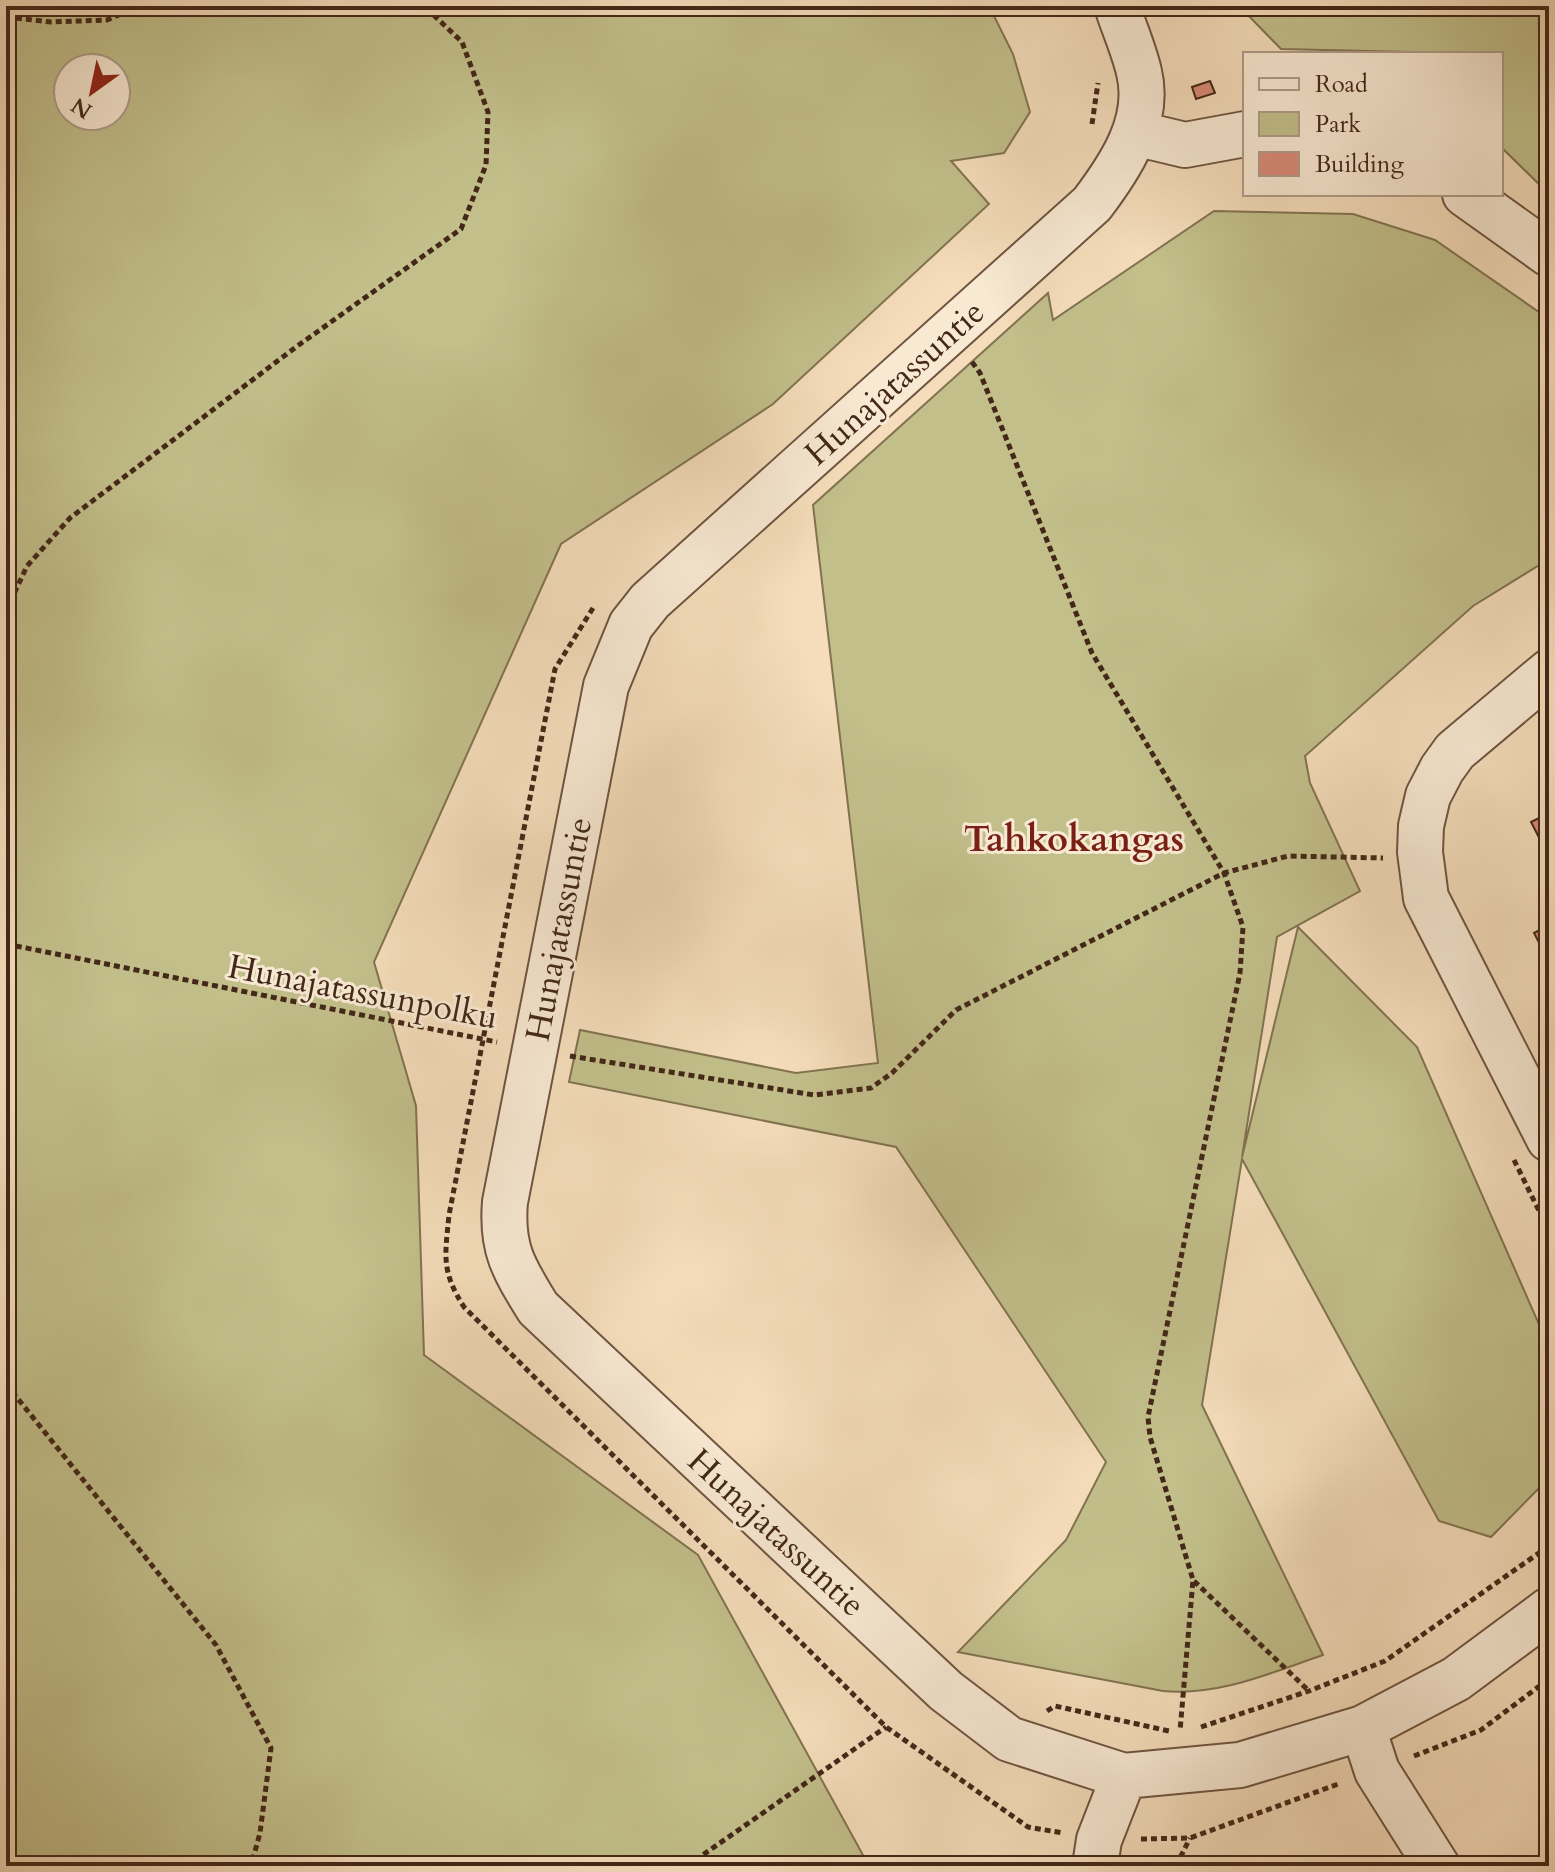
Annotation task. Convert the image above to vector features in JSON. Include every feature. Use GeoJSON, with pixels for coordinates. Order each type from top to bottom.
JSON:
{"type":"FeatureCollection","features":[{"type":"Feature","properties":{"kind":"street","name":"Hunajatassuntie"},"geometry":{"type":"LineString","coordinates":[[1117,6],[1140,75],[1135,133],[1118,170],[1092,204],[650,601],[631,625],[606,686],[505,1202],[502,1234],[519,1278],[538,1308],[946,1691],[1009,1739],[1124,1776]]}},
{"type":"Feature","properties":{"kind":"street"},"geometry":{"type":"LineString","coordinates":[[1135,133],[1185,145],[1243,134]]}},
{"type":"Feature","properties":{"kind":"street"},"geometry":{"type":"LineString","coordinates":[[1468,196],[1549,254]]}},
{"type":"Feature","properties":{"kind":"street"},"geometry":{"type":"LineString","coordinates":[[1549,672],[1448,760],[1428,796],[1421,826],[1420,852],[1426,898],[1549,1139]]}},
{"type":"Feature","properties":{"kind":"street"},"geometry":{"type":"LineString","coordinates":[[1097,1853],[1124,1776],[1240,1765],[1363,1728],[1456,1679],[1549,1610]]}},
{"type":"Feature","properties":{"kind":"street"},"geometry":{"type":"LineString","coordinates":[[1363,1728],[1377,1771],[1437,1866]]}},
{"type":"Feature","properties":{"kind":"path"},"geometry":{"type":"LineString","coordinates":[[6,17],[51,22],[107,20],[130,10],[147,12],[159,6]]}},
{"type":"Feature","properties":{"kind":"path"},"geometry":{"type":"LineString","coordinates":[[6,611],[27,566],[70,518],[296,347],[461,229],[486,165],[488,112],[462,42],[424,6]]}},
{"type":"Feature","properties":{"kind":"path"},"geometry":{"type":"LineString","coordinates":[[1088,136],[1096,112],[1099,75]]}},
{"type":"Feature","properties":{"kind":"path"},"geometry":{"type":"LineString","coordinates":[[949,333],[980,373],[1092,653],[1224,873],[1243,927],[1240,973],[1148,1417],[1150,1437],[1193,1580],[1179,1733]]}},
{"type":"Feature","properties":{"kind":"path"},"geometry":{"type":"LineString","coordinates":[[601,597],[555,669],[449,1215],[444,1265],[450,1284],[464,1307],[886,1727],[1028,1827],[1097,1853],[1190,1838],[1176,1866]]}},
{"type":"Feature","properties":{"kind":"path","name":"Hunajatassunpolku"},"geometry":{"type":"LineString","coordinates":[[6,944],[535,1050],[814,1095],[871,1088],[892,1073],[956,1010],[1224,873],[1288,856],[1381,859],[1420,852]]}},
{"type":"Feature","properties":{"kind":"path"},"geometry":{"type":"LineString","coordinates":[[6,1384],[216,1645],[271,1748],[260,1833],[251,1866]]}},
{"type":"Feature","properties":{"kind":"path"},"geometry":{"type":"LineString","coordinates":[[1028,1745],[1045,1712],[1055,1706],[1179,1733],[1309,1691],[1385,1661],[1549,1546]]}},
{"type":"Feature","properties":{"kind":"path"},"geometry":{"type":"LineString","coordinates":[[1193,1580],[1309,1691]]}},
{"type":"Feature","properties":{"kind":"path"},"geometry":{"type":"LineString","coordinates":[[687,1866],[886,1727]]}},
{"type":"Feature","properties":{"kind":"green space"},"geometry":{"type":"Polygon","coordinates":[[[6,6],[989,6],[1013,54],[1030,112],[1004,153],[951,161],[989,204],[773,404],[561,544],[374,962],[416,1106],[424,1355],[698,1555],[869,1866],[6,1866],[6,6]]]}},
{"type":"Feature","properties":{"kind":"green space"},"geometry":{"type":"Polygon","coordinates":[[[1239,6],[1549,6],[1549,194],[1503,149],[1503,52],[1281,49],[1239,6]]]}},
{"type":"Feature","properties":{"kind":"green space"},"geometry":{"type":"Polygon","coordinates":[[[1214,211],[1353,214],[1435,240],[1549,319],[1549,559],[1473,606],[1305,756],[1310,783],[1360,891],[1277,937],[1242,1157],[1298,927],[1417,1047],[1549,1347],[1549,1478],[1491,1537],[1439,1521],[1242,1159],[1202,1405],[1323,1655],[1244,1682],[1184,1692],[1163,1691],[958,1652],[1066,1540],[1106,1462],[896,1147],[569,1082],[580,1030],[796,1073],[878,1063],[813,505],[1048,293],[1053,320],[1214,211]]]}},
{"type":"Feature","properties":{"kind":"building"},"geometry":{"type":"Polygon","coordinates":[[[1210,81],[1215,93],[1196,99],[1192,87],[1210,81]]]}},
{"type":"Feature","properties":{"kind":"building"},"geometry":{"type":"Polygon","coordinates":[[[1549,813],[1549,857],[1531,822],[1549,813]]]}},
{"type":"Feature","properties":{"kind":"building"},"geometry":{"type":"Polygon","coordinates":[[[1549,925],[1549,962],[1534,933],[1549,925]]]}},
{"type":"Feature","properties":{"kind":"district","name":"Tahkokangas"},"geometry":{"type":"Point","coordinates":[1074,838]}}]}
